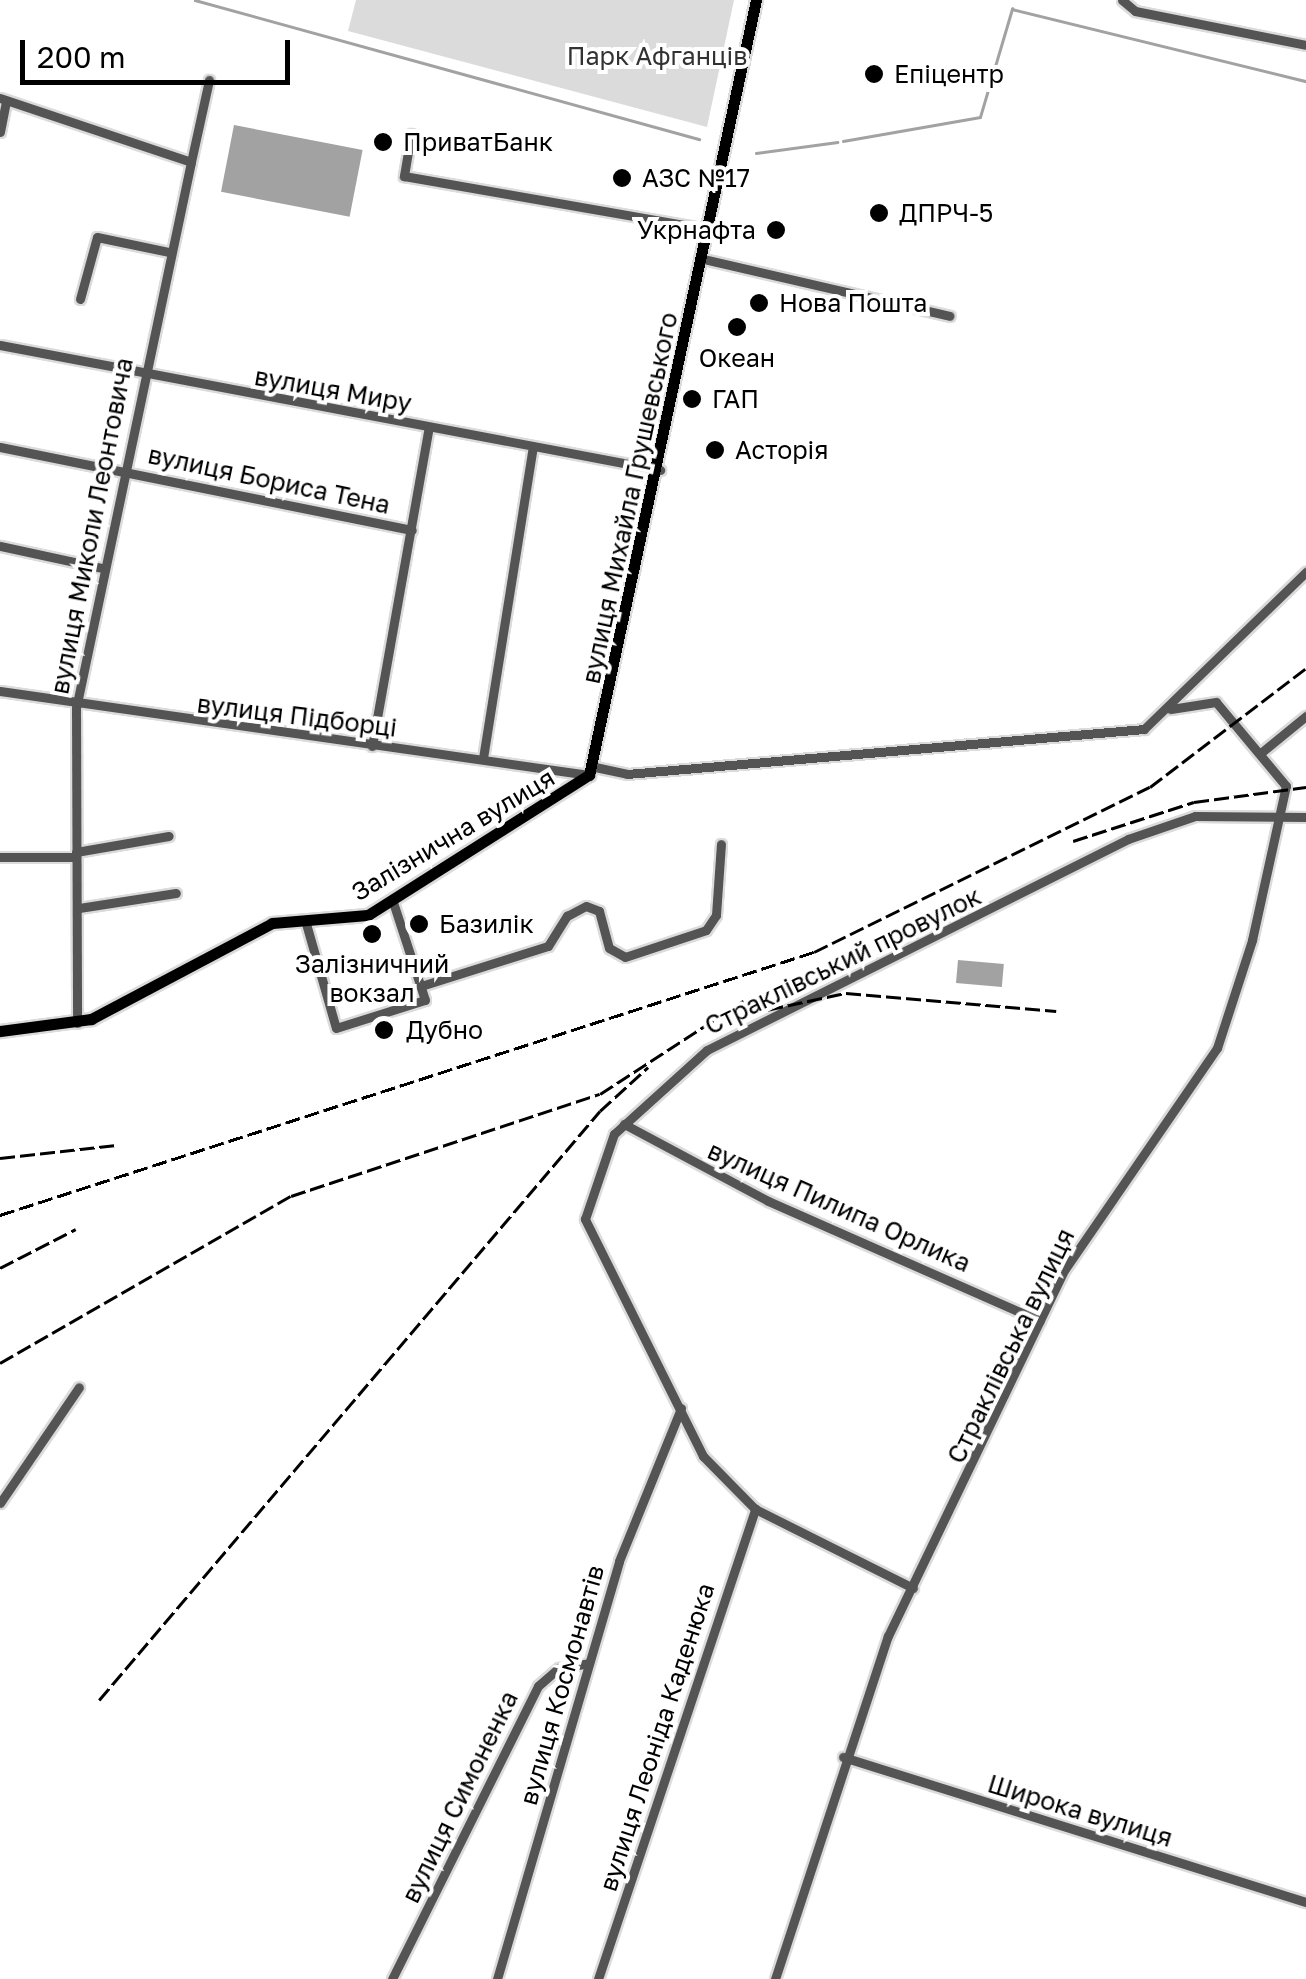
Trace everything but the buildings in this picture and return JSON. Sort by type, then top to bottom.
[{"type":"main road","name":"вулиця Михайла Грушевського","points":[[592,771],[660,470],[756,0]]},
{"type":"main road","name":"Залізнична вулиця","points":[[0,1031],[76,1023],[251,932],[306,920],[354,920],[394,902],[592,771]]},
{"type":"street","points":[[1122,0],[1135,11],[1306,45]]},
{"type":"street","name":"вулиця Миколи Леонтовича","points":[[76,1023],[76,708],[142,375],[210,80]]},
{"type":"street","points":[[0,132],[3,100],[191,162]]},
{"type":"street","points":[[411,134],[404,176],[709,228]]},
{"type":"street","points":[[80,298],[97,237],[170,252]]},
{"type":"street","points":[[703,259],[950,316]]},
{"type":"street","name":"вулиця Миру","points":[[0,345],[142,375],[660,470]]},
{"type":"street","points":[[372,746],[429,428]]},
{"type":"street","points":[[482,758],[533,446]]},
{"type":"street","name":"вулиця Бориса Тена","points":[[0,447],[412,530]]},
{"type":"street","points":[[0,546],[102,568]]},
{"type":"street","points":[[592,771],[638,773],[1120,732],[1171,709],[1191,674],[1306,572]]},
{"type":"street","name":"вулиця Підборці","points":[[0,691],[76,708],[592,771]]},
{"type":"street","name":"Страклівська вулиця","points":[[775,1979],[842,1757],[913,1588],[1040,1320],[1106,1200],[1217,1048],[1286,816],[1283,779],[1213,701],[1171,709]]},
{"type":"street","points":[[1262,752],[1306,716]]},
{"type":"street","name":"Страклівський провулок","points":[[913,1588],[755,1509],[703,1456],[586,1218],[624,1124],[706,1050],[1128,839],[1195,816],[1306,817]]},
{"type":"street","points":[[0,857],[76,854],[169,836]]},
{"type":"street","points":[[421,986],[548,946],[567,916],[586,906],[599,911],[609,948],[625,956],[706,930],[716,916],[721,844]]},
{"type":"street","points":[[78,908],[176,893]]},
{"type":"street","points":[[306,920],[336,1028],[425,1000],[394,902]]},
{"type":"street","name":"вулиця Пилипа Орлика","points":[[624,1124],[768,1201],[1040,1320]]},
{"type":"street","points":[[0,1503],[80,1387]]},
{"type":"street","name":"вулиця Космонавтів","points":[[497,1979],[640,1498],[681,1408]]},
{"type":"street","name":"вулиця Леоніда Каденюка","points":[[598,1979],[755,1509]]},
{"type":"street","name":"вулиця Симоненка","points":[[392,1979],[538,1686],[559,1668],[590,1663]]},
{"type":"street","name":"Широка вулиця","points":[[842,1757],[1306,1902]]},
{"type":"green space","name":"Парк Афганців","points":[[356,0],[734,0],[707,127],[348,31]]},
{"type":"shaded area","points":[[234,125],[363,150],[350,217],[221,192]]},
{"type":"shaded area","points":[[958,960],[1004,964],[1002,987],[956,983]]},
{"type":"waterway","points":[[195,0],[699,139]]},
{"type":"waterway","points":[[843,141],[980,117],[1012,9],[1306,81]]},
{"type":"waterway","points":[[756,153],[837,142]]},
{"type":"railway","points":[[0,1215],[814,952],[1150,787],[1306,668]]},
{"type":"railway","points":[[1073,841],[1194,802],[1306,787]]},
{"type":"railway","points":[[729,1018],[846,993],[1056,1011]]},
{"type":"railway","points":[[0,1363],[291,1196],[600,1094],[743,1001]]},
{"type":"railway","points":[[99,1700],[600,1111],[648,1067]]},
{"type":"railway","points":[[0,1158],[116,1145]]},
{"type":"railway","points":[[0,1268],[76,1229]]},
{"type":"place","name":"Епіцентр","points":[[874,74]]},
{"type":"place","name":"ПриватБанк","points":[[383,142]]},
{"type":"place","name":"АЗС №17","points":[[622,178]]},
{"type":"place","name":"ДПРЧ-5","points":[[879,213]]},
{"type":"place","name":"Укрнафта","points":[[776,230]]},
{"type":"place","name":"Нова Пошта","points":[[759,303]]},
{"type":"place","name":"Океан","points":[[737,327]]},
{"type":"place","name":"ГАП","points":[[692,399]]},
{"type":"place","name":"Асторія","points":[[715,450]]},
{"type":"place","name":"Базилік","points":[[419,924]]},
{"type":"place","name":"Залізничний вокзал","points":[[372,934]]},
{"type":"place","name":"Дубно","points":[[384,1030]]}]
